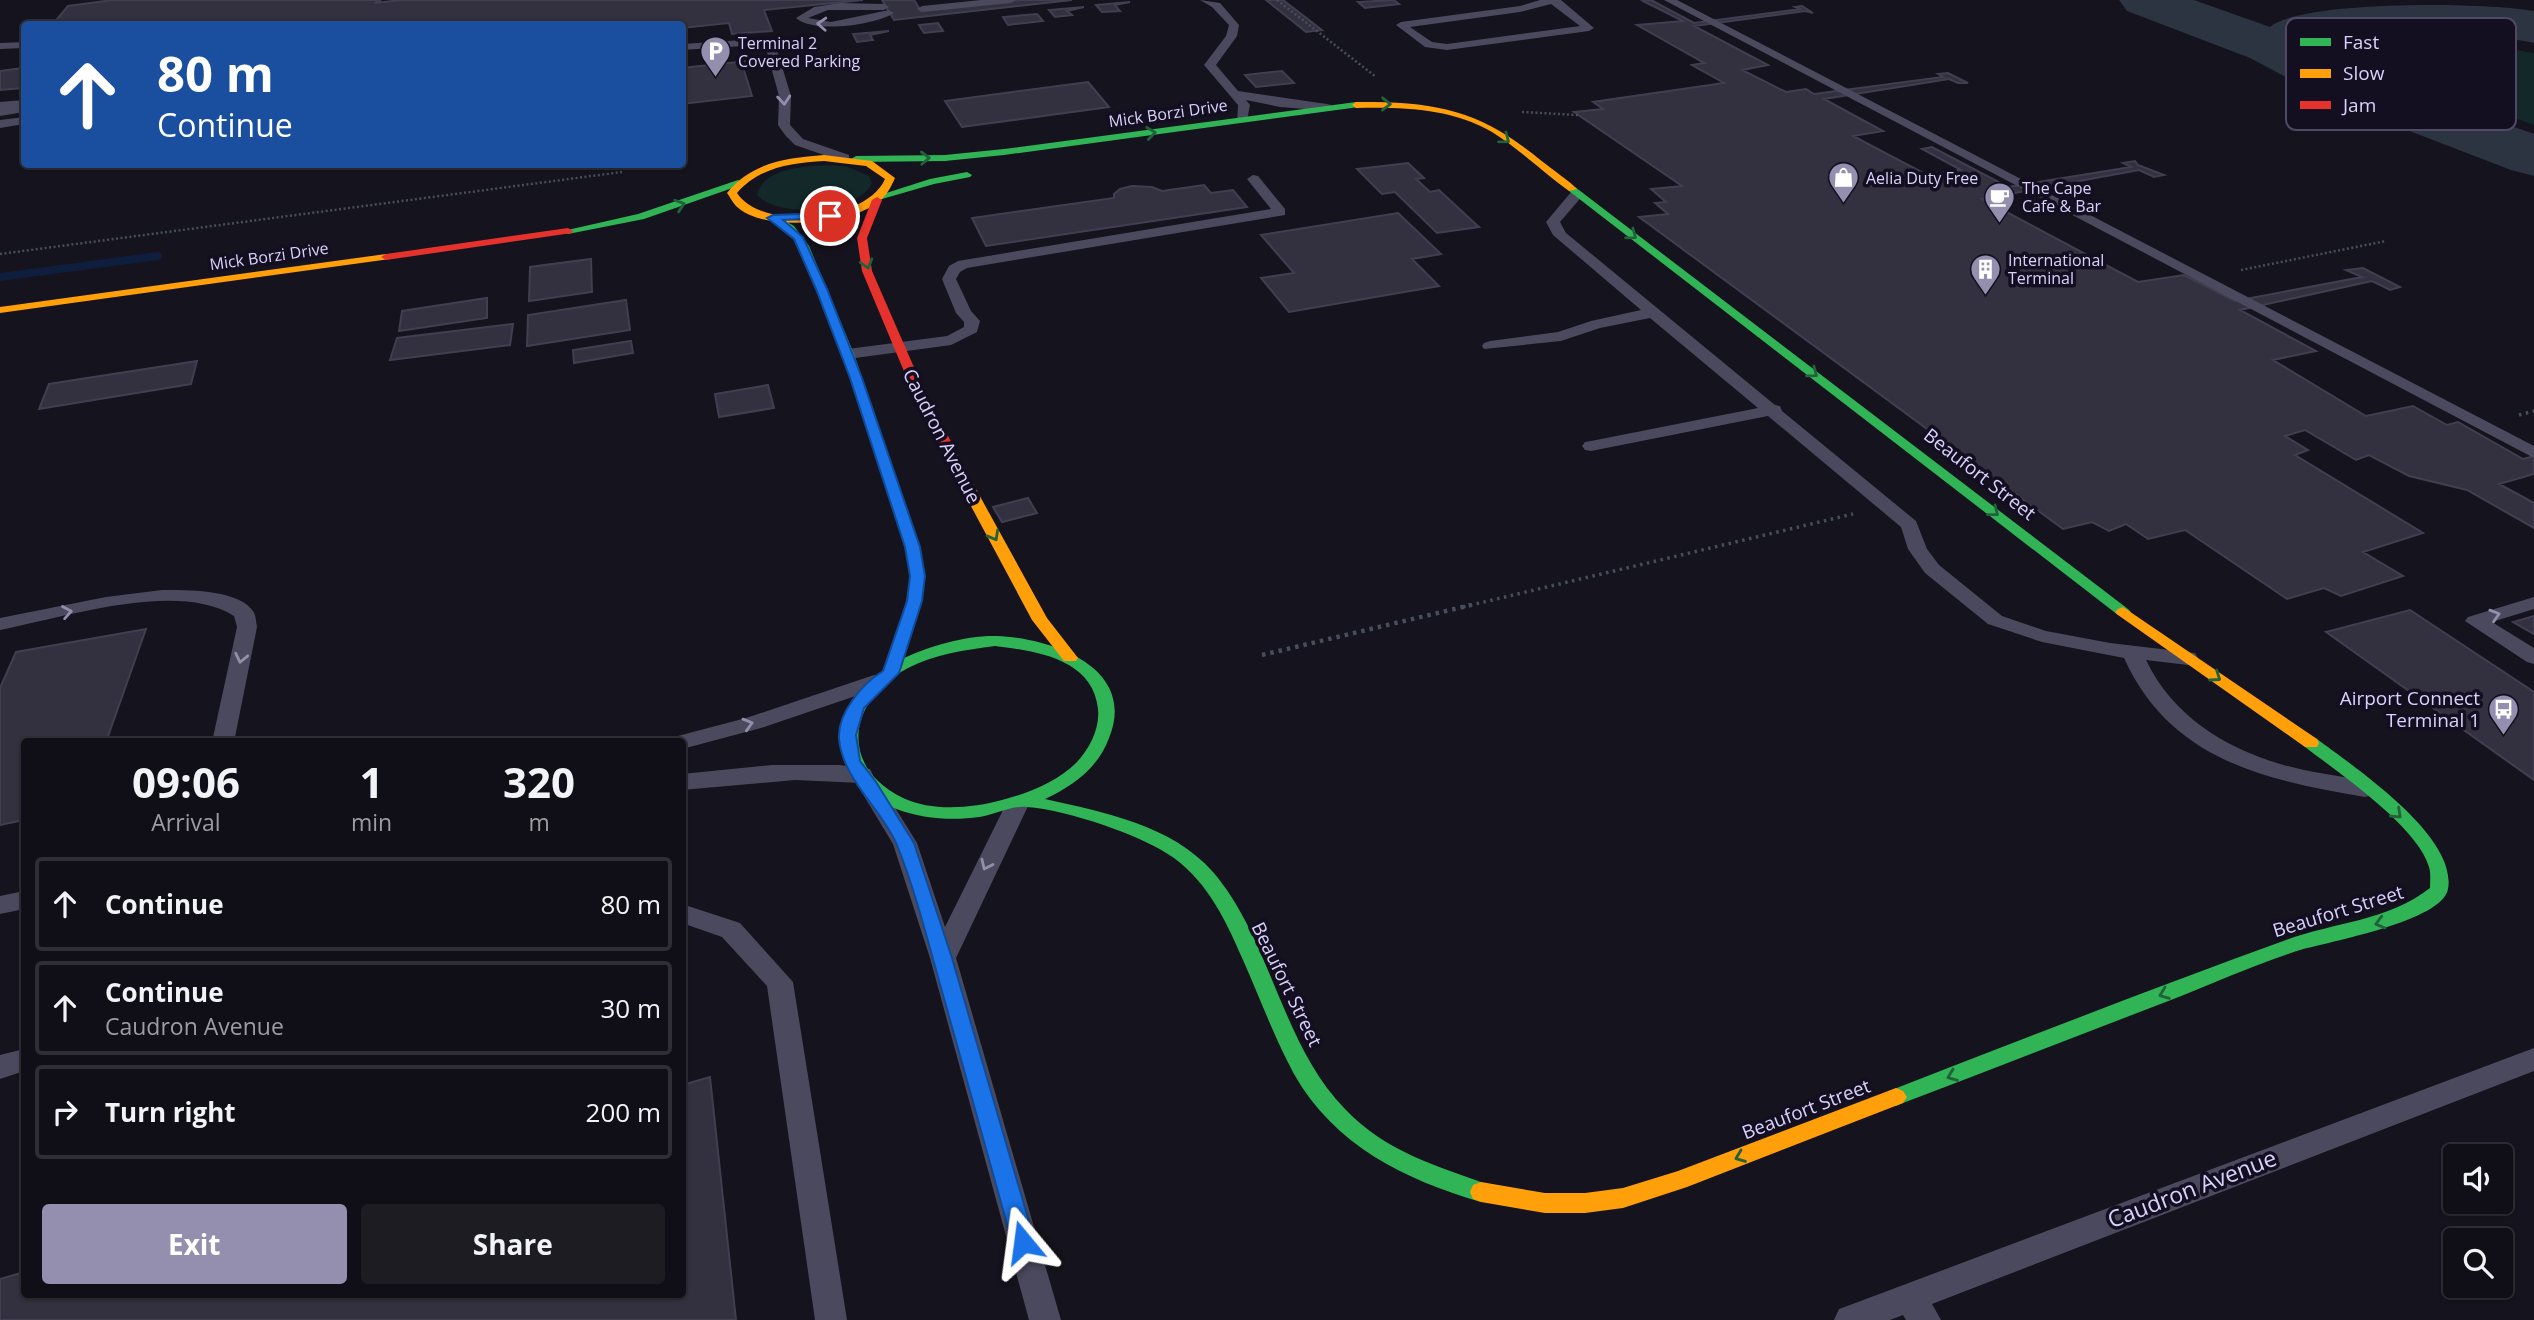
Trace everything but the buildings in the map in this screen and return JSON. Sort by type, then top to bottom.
[{"type":"street","points":[[0,100],[21,98]]},
{"type":"street","name":"Beaufort Street","points":[[1023,803],[1107,821],[1152,838],[1195,865],[1221,896],[1290,1043],[1324,1100],[1353,1129],[1401,1164],[1451,1184],[1516,1198],[1564,1204],[1623,1198],[1679,1181],[2295,944],[2388,922],[2421,907],[2439,891],[2438,865],[2415,831],[2370,789],[2310,742],[2135,621],[1493,129],[1463,115],[1419,105],[1328,108],[1241,120]]},
{"type":"street","points":[[0,108],[21,106]]},
{"type":"street","name":"Mick Borzi Drive","points":[[542,236],[639,217],[738,183],[764,168],[783,163],[814,158],[945,158],[1241,120]]},
{"type":"street","name":"Mick Borzi Drive","points":[[1161,148],[1200,142],[1230,129],[1241,120]]},
{"type":"street","points":[[850,159],[884,170],[890,178],[890,187],[880,198]]},
{"type":"street","points":[[727,220],[830,216],[933,181],[988,172]]},
{"type":"street","points":[[738,183],[732,193],[735,203],[746,211],[768,217],[790,228],[804,246],[848,354],[912,547],[918,576],[914,601],[885,677]]},
{"type":"street","name":"Caudron Avenue","points":[[880,198],[866,222],[861,246],[898,347],[971,495],[1040,620],[1070,658]]},
{"type":"street","name":"Mick Borzi Drive","points":[[0,310],[542,236],[666,225]]},
{"type":"street","points":[[995,641],[1035,645],[1070,658],[1095,677],[1108,703],[1107,730],[1092,758],[1066,783],[1023,803],[985,811],[941,813],[901,804],[866,780],[852,762],[847,735],[856,706],[885,677],[913,659],[953,646],[995,641]]},
{"type":"lane","points":[[947,0],[921,6],[1011,0]]},
{"type":"lane","points":[[1554,0],[1589,28],[1447,47],[1432,46],[1401,25],[1520,9],[1554,0]]},
{"type":"lane","points":[[1669,0],[2534,453]]},
{"type":"lane","points":[[1213,2],[1231,19],[1235,31],[1215,54],[1210,65],[1244,105],[1241,120]]},
{"type":"lane","points":[[823,8],[886,10],[835,24],[808,23],[801,18],[807,12],[823,8]]},
{"type":"lane","points":[[686,47],[743,43],[772,50],[785,96],[784,125],[789,132],[799,142],[850,159]]},
{"type":"lane","points":[[0,46],[21,45]]},
{"type":"lane","points":[[1236,94],[1280,103],[1328,108]]},
{"type":"lane","points":[[0,124],[21,121]]},
{"type":"lane","points":[[848,354],[951,340],[972,328],[972,321],[964,313],[949,278],[954,269],[962,264],[1280,212],[1253,178]]},
{"type":"lane","points":[[1577,194],[1553,222],[1560,235],[1651,313],[1774,410],[1909,525],[1918,549],[1932,569],[1994,620],[2042,636],[2132,652],[2189,658]]},
{"type":"lane","points":[[1490,346],[1560,335],[1596,324],[1651,313]]},
{"type":"lane","points":[[1591,446],[1774,410]]},
{"type":"lane","points":[[0,624],[159,597],[208,598],[244,612],[247,627],[224,738]]},
{"type":"lane","points":[[2534,603],[2475,621],[2534,657]]},
{"type":"lane","points":[[2132,652],[2152,690],[2185,724],[2227,754],[2283,775],[2370,789]]},
{"type":"lane","points":[[686,741],[753,723],[885,677]]},
{"type":"lane","points":[[686,782],[835,771],[866,780],[905,843],[943,958],[1045,1320]]},
{"type":"lane","points":[[943,958],[1023,803]]},
{"type":"lane","points":[[0,905],[21,901]]},
{"type":"lane","points":[[686,914],[732,930],[780,982],[831,1320]]},
{"type":"lane","name":"Caudron Avenue","points":[[1850,1320],[1917,1309],[2534,1059]]},
{"type":"lane","points":[[0,1067],[21,1061]]},
{"type":"path","points":[[0,254],[622,172]]},
{"type":"path","points":[[2200,278],[2386,242]]},
{"type":"path","points":[[1262,655],[1886,506]]},
{"type":"green space","points":[[2516,50],[2534,53],[2534,125],[2516,118]]},
{"type":"green space","points":[[831,165],[848,167],[869,176],[872,183],[864,193],[851,201],[817,209],[782,207],[767,203],[757,195],[761,186],[777,173]]},
{"type":"waterway","points":[[0,277],[158,256]]},
{"type":"taxiway","points":[[2145,0],[2286,54]]},
{"type":"taxiway","points":[[2334,18],[2371,14],[2471,18]]},
{"type":"taxiway","points":[[2516,24],[2534,27]]},
{"type":"taxiway","points":[[2465,130],[2534,156]]},
{"type":"traffic: fast","points":[[856,159],[945,158],[1004,152],[1356,105]]},
{"type":"traffic: fast","points":[[882,196],[933,181],[967,175]]},
{"type":"traffic: fast","points":[[568,231],[640,217],[738,183]]},
{"type":"traffic: fast","points":[[1572,189],[2123,612]]},
{"type":"traffic: fast","points":[[773,218],[790,228],[804,246],[848,354],[912,547],[918,576],[914,601],[891,673]]},
{"type":"traffic: fast","points":[[995,641],[1050,651],[1084,667],[1097,680],[1105,695],[1107,715],[1102,736],[1087,761],[1074,774],[1047,791],[981,811],[952,813],[923,810],[897,802],[876,790],[862,775],[853,759],[849,741],[851,723],[871,689],[889,673],[913,660],[954,648],[995,641]]},
{"type":"traffic: fast","points":[[1896,1097],[2295,944],[2389,920],[2424,903],[2439,891],[2437,864],[2415,831],[2381,798],[2311,743]]},
{"type":"traffic: fast","points":[[1028,801],[1094,816],[1138,831],[1159,840],[1196,866],[1215,888],[1230,913],[1293,1052],[1323,1099],[1355,1132],[1394,1158],[1437,1178],[1481,1192]]},
{"type":"traffic: slow","points":[[1356,105],[1426,108],[1461,115],[1494,130],[1514,143],[1572,189]]},
{"type":"traffic: slow","points":[[824,158],[869,163],[890,178],[883,193],[871,203],[855,210],[814,219],[772,218],[755,213],[741,205],[732,193],[741,183],[762,169],[785,162],[824,158]]},
{"type":"traffic: slow","points":[[0,310],[386,257]]},
{"type":"traffic: slow","points":[[964,480],[1040,620],[1070,658]]},
{"type":"traffic: slow","points":[[2123,612],[2311,743]]},
{"type":"traffic: slow","points":[[1481,1192],[1545,1203],[1585,1203],[1623,1198],[1679,1180],[1896,1097]]},
{"type":"traffic: jam","points":[[877,200],[862,238],[867,271],[917,388],[964,480]]},
{"type":"traffic: jam","points":[[386,257],[568,231]]},
{"type":"place","name":"Terminal 2 Covered Parking","points":[[715,79]]},
{"type":"place","name":"Aelia Duty Free","points":[[1843,205]]},
{"type":"place","name":"The Cape Cafe & Bar","points":[[1999,224]]},
{"type":"place","name":"International Terminal","points":[[1985,296]]},
{"type":"place","name":"Airport Connect Terminal 1","points":[[2503,736]]},
{"type":"route","points":[[830,216],[773,218],[790,228],[804,246],[848,354],[912,547],[918,576],[914,601],[891,673],[880,680],[856,706],[847,735],[852,762],[905,843],[943,958],[1023,1242]]}]
